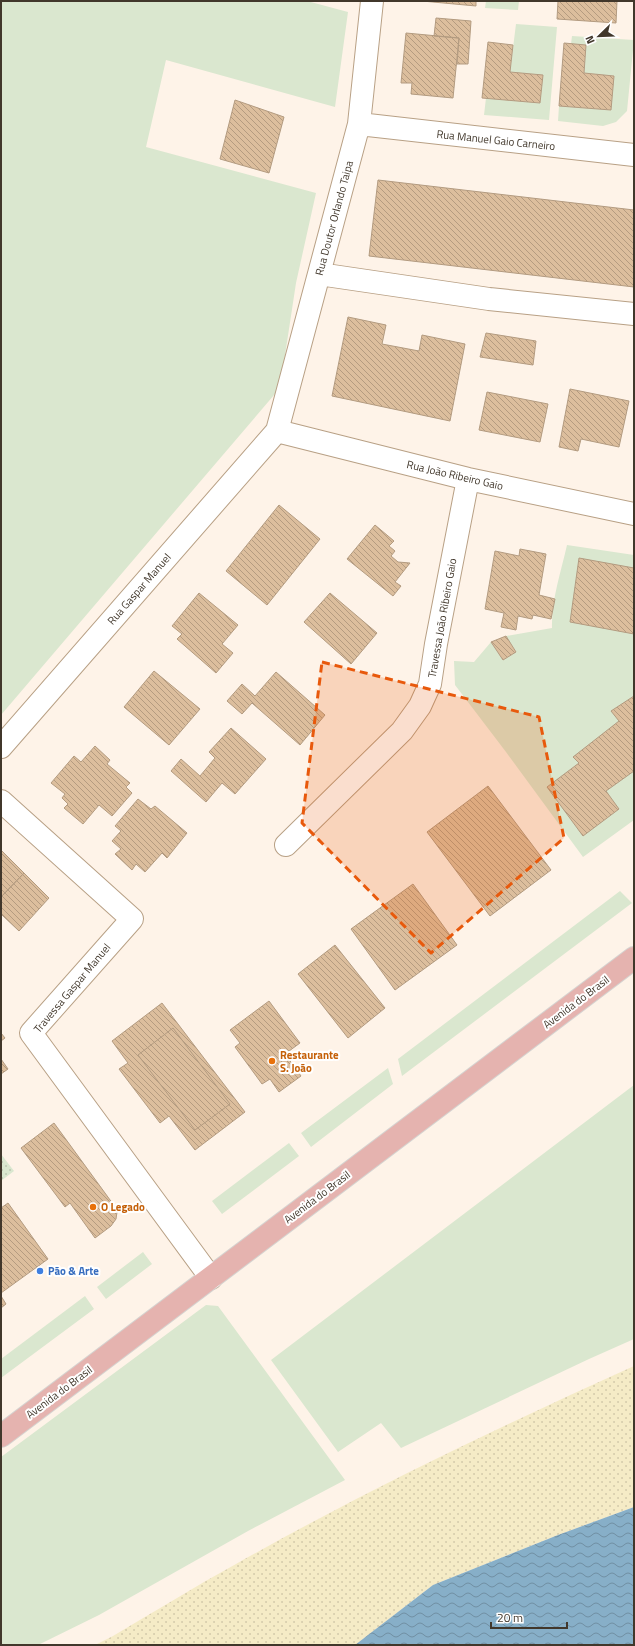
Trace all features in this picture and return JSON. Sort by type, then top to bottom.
[{"type":"main road","name":"Avenida do Brasil","points":[[1,1436],[634,958]]},
{"type":"street","name":"Rua Doutor Orlando Taipa","points":[[277,431],[359,124],[372,1]]},
{"type":"street","name":"Rua Manuel Gaio Carneiro","points":[[359,124],[634,155]]},
{"type":"street","points":[[319,274],[489,299],[634,314]]},
{"type":"street","name":"Rua João Ribeiro Gaio","points":[[277,431],[468,479],[634,514]]},
{"type":"street","name":"Rua Gaspar Manuel","points":[[1,747],[277,431]]},
{"type":"street","name":"Travessa João Ribeiro Gaio","points":[[286,846],[402,731],[420,706],[430,684],[436,644],[468,479]]},
{"type":"street","name":"Travessa Gaspar Manuel","points":[[1,801],[132,918],[31,1033],[211,1278]]},
{"type":"highlighted area","points":[[322,662],[539,717],[564,838],[431,953],[302,823]]},
{"type":"green space","points":[[1,1],[307,1],[348,12],[335,107],[166,60],[146,147],[316,193],[296,283],[280,388],[1,715]]},
{"type":"green space","points":[[486,1],[519,1],[518,10],[485,8]]},
{"type":"green space","points":[[516,24],[557,27],[549,120],[484,115],[486,98],[540,103],[543,75],[510,72]]},
{"type":"green space","points":[[572,36],[634,40],[627,111],[616,122],[603,126],[558,121],[559,106],[611,110],[614,76],[584,73],[586,45],[571,44]]},
{"type":"green space","points":[[567,545],[634,555],[634,820],[583,857],[455,685],[454,661],[474,662],[491,642],[503,660],[516,652],[506,636],[552,628],[553,607]]},
{"type":"green space","points":[[620,891],[632,903],[402,1076],[398,1059]]},
{"type":"green space","points":[[388,1068],[393,1084],[311,1147],[301,1133]]},
{"type":"green space","points":[[634,1085],[634,1339],[401,1448],[381,1423],[338,1452],[271,1360]]},
{"type":"green space","points":[[289,1143],[299,1156],[222,1214],[212,1201]]},
{"type":"green space","points":[[1,1154],[14,1171],[1,1181]]},
{"type":"green space","points":[[143,1252],[152,1264],[106,1299],[97,1287]]},
{"type":"green space","points":[[85,1296],[94,1309],[1,1378],[1,1359]]},
{"type":"green space","points":[[206,1305],[218,1306],[345,1480],[248,1531],[99,1615],[38,1645],[1,1645],[1,1457]]},
{"type":"sand","points":[[634,1366],[634,1507],[558,1535],[433,1585],[355,1645],[95,1645],[220,1573],[383,1485],[533,1412]]},
{"type":"water","points":[[634,1507],[634,1645],[355,1645],[433,1585],[558,1535]]},
{"type":"building","points":[[422,1],[476,1],[476,6]]},
{"type":"building","points":[[558,1],[617,1],[616,23],[557,19]]},
{"type":"building","points":[[436,18],[471,21],[468,64],[457,64],[459,38],[434,36]]},
{"type":"building","points":[[406,33],[459,38],[453,98],[411,94],[412,83],[401,83]]},
{"type":"building","points":[[488,42],[513,45],[510,72],[543,75],[540,103],[482,98]]},
{"type":"building","points":[[564,43],[586,45],[584,73],[614,76],[611,110],[559,106]]},
{"type":"building","points":[[235,100],[284,117],[269,173],[220,159]]},
{"type":"building","points":[[378,180],[634,210],[634,287],[369,256]]},
{"type":"building","points":[[348,317],[386,325],[382,344],[419,351],[422,335],[465,344],[450,421],[332,396]]},
{"type":"building","points":[[486,333],[536,341],[533,365],[480,357]]},
{"type":"building","points":[[570,389],[629,401],[619,447],[581,439],[578,451],[559,447]]},
{"type":"building","points":[[487,392],[548,404],[540,442],[479,430]]},
{"type":"building","points":[[279,505],[320,539],[267,605],[226,571]]},
{"type":"building","points":[[375,525],[394,541],[389,546],[395,551],[391,556],[398,562],[410,563],[395,582],[401,586],[393,596],[347,559]]},
{"type":"building","points":[[520,549],[546,554],[539,595],[555,599],[551,619],[533,615],[532,619],[518,616],[516,630],[501,627],[504,613],[485,609],[495,551],[519,556]]},
{"type":"building","points":[[579,558],[634,568],[634,634],[570,622]]},
{"type":"building","points":[[199,593],[238,625],[222,644],[233,653],[216,673],[177,639],[182,634],[172,626]]},
{"type":"building","points":[[330,593],[377,633],[351,664],[304,622]]},
{"type":"building","points":[[506,636],[516,652],[503,660],[491,642]]},
{"type":"building","points":[[154,671],[200,709],[169,745],[124,707]]},
{"type":"building","points":[[276,672],[325,715],[300,745],[252,703],[242,714],[227,701],[242,684],[255,696]]},
{"type":"building","points":[[634,696],[634,771],[606,791],[619,809],[583,836],[547,787],[579,763],[573,757],[619,721],[611,711]]},
{"type":"building","points":[[231,728],[266,759],[235,794],[222,783],[206,802],[171,771],[181,759],[200,776],[215,758],[209,752]]},
{"type":"building","points":[[95,746],[110,760],[107,764],[130,783],[126,787],[132,793],[112,816],[99,805],[83,824],[64,808],[68,804],[62,798],[65,794],[51,783],[74,756],[81,762]]},
{"type":"building","points":[[488,786],[551,870],[490,916],[427,832]]},
{"type":"building","points":[[138,799],[151,809],[155,806],[187,833],[167,858],[162,853],[145,872],[136,864],[132,870],[115,854],[121,849],[112,841],[121,831],[115,826]]},
{"type":"building","points":[[1,850],[24,873],[1,897]]},
{"type":"building","points":[[24,873],[49,898],[19,931],[1,914],[1,897]]},
{"type":"building","points":[[413,884],[457,945],[395,990],[351,929]]},
{"type":"building","points":[[335,945],[385,1008],[348,1038],[298,974]]},
{"type":"building","points":[[269,1001],[300,1043],[285,1054],[301,1076],[279,1092],[270,1079],[262,1084],[235,1047],[240,1043],[230,1030]]},
{"type":"building","points":[[162,1003],[245,1112],[195,1150],[169,1116],[160,1123],[119,1069],[128,1063],[112,1041]]},
{"type":"building","points":[[173,1028],[230,1104],[195,1130],[138,1055]]},
{"type":"building","points":[[1,1033],[5,1038],[1,1041]]},
{"type":"building","points":[[1,1059],[8,1069],[1,1074]]},
{"type":"building","points":[[54,1123],[113,1204],[117,1212],[116,1219],[111,1226],[95,1238],[70,1203],[65,1207],[21,1148]]},
{"type":"building","points":[[8,1203],[48,1259],[1,1293],[1,1208]]},
{"type":"building","points":[[1,1296],[6,1304],[1,1308]]},
{"type":"place","name":"Restaurante S. João","points":[[272,1061]]},
{"type":"place","name":"O Legado","points":[[93,1207]]},
{"type":"place","name":"Pão & Arte","points":[[40,1271]]}]
